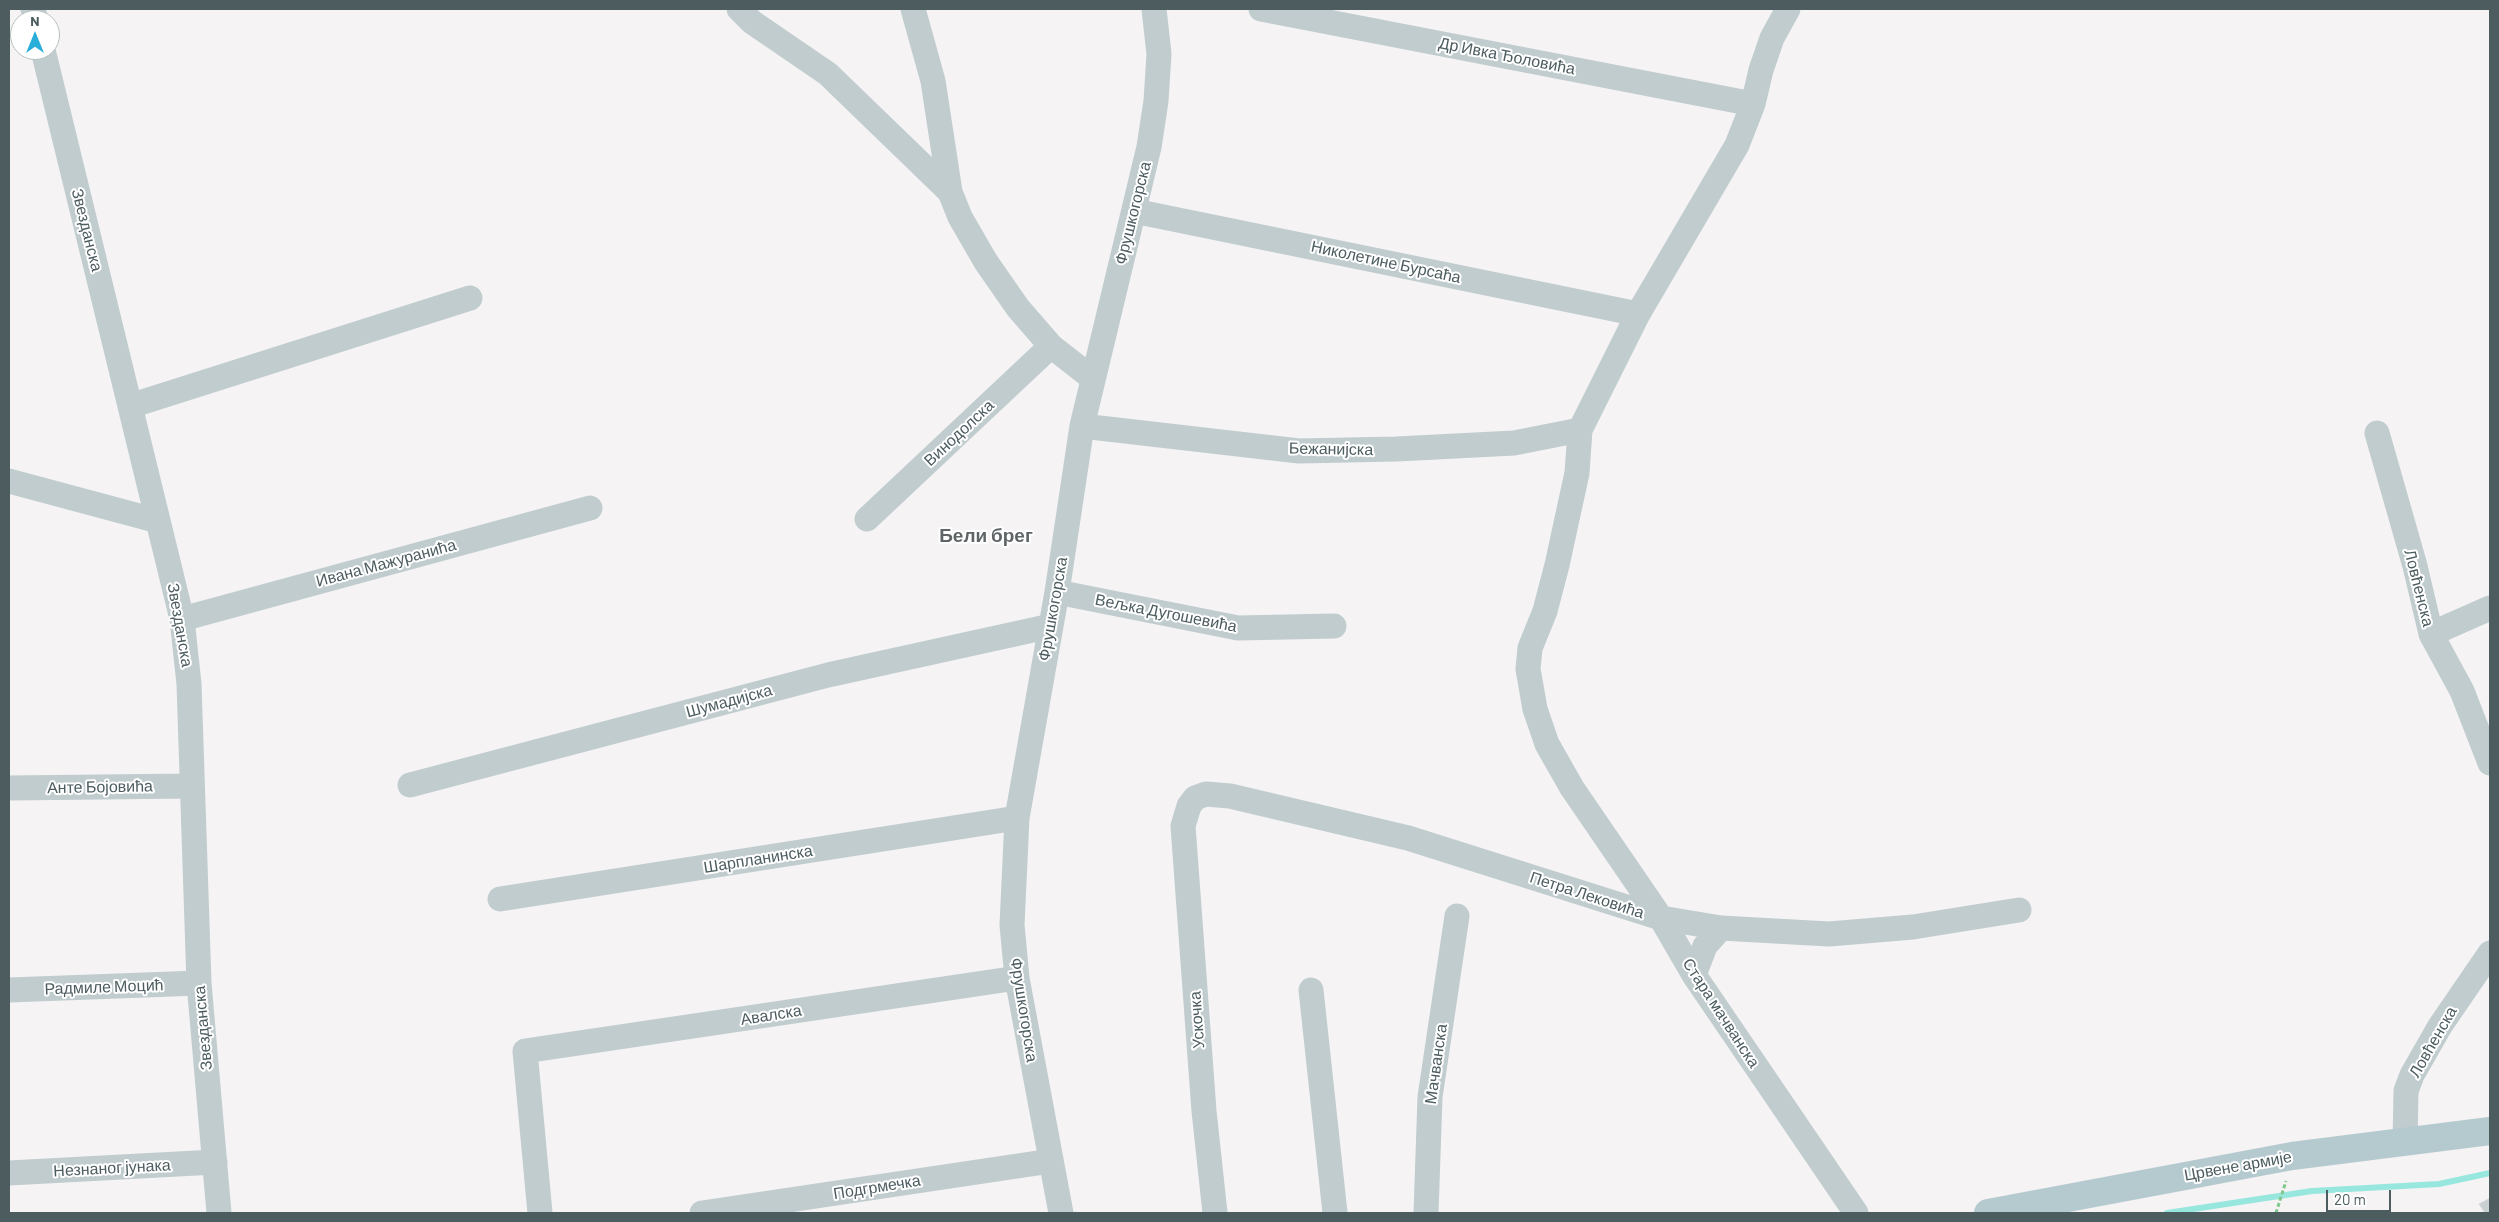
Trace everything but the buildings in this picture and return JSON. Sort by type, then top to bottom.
[{"type":"main road","name":"Црвене армије","points":[[1988,1213],[2292,1156],[2490,1131]]},
{"type":"street","points":[[739,9],[752,22],[828,74],[950,192]]},
{"type":"street","points":[[913,9],[933,81],[950,192],[960,217],[986,262],[1018,308],[1051,346],[1092,378]]},
{"type":"street","name":"Фрушкогорска","points":[[1061,1213],[1017,978],[1012,925],[1012,883],[1017,818],[1057,592],[1082,426],[1149,147],[1156,101],[1159,54],[1154,9]]},
{"type":"street","name":"Др Ивка Ђоловића","points":[[1261,9],[1752,104]]},
{"type":"street","points":[[1580,430],[1638,314],[1737,145],[1752,104],[1772,38],[1788,9]]},
{"type":"street","name":"Звезданска","points":[[45,60],[182,619],[190,684],[199,983],[219,1213]]},
{"type":"street","name":"Николетине Бурсаћа","points":[[1134,211],[1638,314]]},
{"type":"street","points":[[130,406],[470,298]]},
{"type":"street","name":"Винодолска","points":[[867,519],[1051,346]]},
{"type":"street","name":"Бежанијска","points":[[1082,426],[1298,450],[1397,449],[1514,443],[1580,430]]},
{"type":"street","name":"Стара мачванска","points":[[1580,430],[1577,473],[1559,556],[1545,611],[1530,648],[1528,669],[1535,709],[1547,744],[1587,812],[1661,918],[1694,975],[1856,1213]]},
{"type":"street","name":"Ловћенска","points":[[2377,434],[2415,566],[2431,634],[2462,691],[2490,763]]},
{"type":"street","points":[[9,481],[158,521]]},
{"type":"street","name":"Ивана Мажуранића","points":[[182,619],[590,508]]},
{"type":"street","name":"Вељка Дугошевића","points":[[1057,592],[1238,628],[1334,626]]},
{"type":"street","points":[[2431,634],[2490,608]]},
{"type":"street","name":"Шумадијска","points":[[410,785],[828,675],[1051,626]]},
{"type":"street","name":"Анте Бојовића","points":[[9,788],[192,786]]},
{"type":"street","name":"Петра Лековића","points":[[1183,826],[1189,806],[1195,798],[1206,794],[1230,796],[1408,838],[1661,918],[1721,928],[1847,932],[1913,927],[2019,910]]},
{"type":"street","name":"Шарпланинска","points":[[500,899],[1017,818]]},
{"type":"street","name":"Ускочка","points":[[1183,826],[1204,1111],[1215,1213]]},
{"type":"street","name":"Мачванска","points":[[1426,1213],[1430,1097],[1457,916]]},
{"type":"street","points":[[1694,975],[1705,946],[1721,928]]},
{"type":"street","name":"Ловћенска","points":[[2405,1142],[2406,1091],[2412,1075],[2440,1026],[2490,953]]},
{"type":"street","name":"Авалска","points":[[540,1213],[525,1051],[1017,978]]},
{"type":"street","name":"Радмиле Моцић","points":[[9,990],[199,983]]},
{"type":"street","points":[[1311,990],[1335,1213]]},
{"type":"street","name":"Подгрмечка","points":[[702,1213],[1051,1161]]},
{"type":"street","name":"Незнаног јунака","points":[[9,1174],[215,1162]]},
{"type":"path","points":[[2276,1213],[2280,1206],[2286,1180]]},
{"type":"waterway","points":[[2167,1213],[2312,1191],[2439,1184],[2490,1173]]},
{"type":"district","name":"Бели брег","points":[[986,536]]}]
